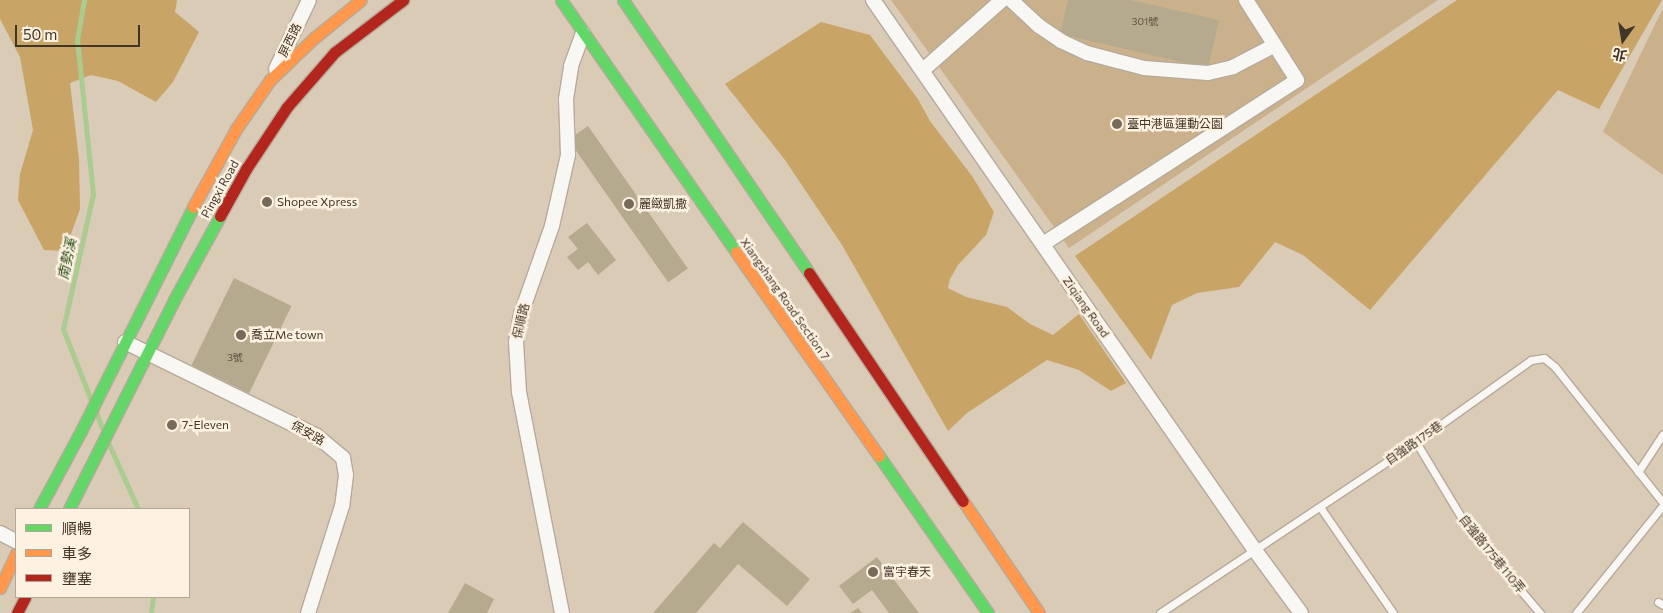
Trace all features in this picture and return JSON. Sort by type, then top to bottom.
[{"type":"main road","name":"Pingxi Road","points":[[40,508],[81,431],[184,223],[236,129],[270,80],[314,38],[361,0]]},
{"type":"main road","name":"Pingxi Road","points":[[71,508],[148,351],[246,169],[287,106],[335,52],[403,0]]},
{"type":"main road","name":"Xiangshang Road Section 7","points":[[561,0],[988,613]]},
{"type":"main road","points":[[623,0],[1039,613]]},
{"type":"main road","points":[[0,588],[15,556]]},
{"type":"main road","points":[[17,613],[24,598]]},
{"type":"street","name":"屏西路","points":[[270,80],[310,0]]},
{"type":"street","name":"Ziqiang Road","points":[[873,0],[1254,549],[1301,613]]},
{"type":"street","points":[[923,70],[1002,0]]},
{"type":"street","points":[[1011,0],[1039,26],[1061,41],[1088,53],[1144,68],[1208,72],[1233,67],[1275,45]]},
{"type":"street","points":[[1043,244],[1297,80],[1249,1]]},
{"type":"street","name":"保順路","points":[[562,613],[519,392],[516,342],[521,314],[552,226],[568,155],[566,99],[571,66],[583,33]]},
{"type":"street","name":"保安路","points":[[125,342],[148,351],[317,436],[343,458],[346,475],[342,506],[308,613]]},
{"type":"street","points":[[0,533],[15,540]]},
{"type":"lane","name":"自強路175巷","points":[[1160,613],[1416,442],[1531,360],[1544,358],[1555,367],[1663,504]]},
{"type":"lane","points":[[1638,472],[1663,434]]},
{"type":"lane","name":"自強路175巷110弄","points":[[1416,442],[1468,527],[1540,613]]},
{"type":"lane","points":[[1576,613],[1663,504]]},
{"type":"lane","points":[[1320,507],[1394,613]]},
{"type":"shaded area","points":[[0,0],[177,0],[175,12],[199,32],[173,82],[156,102],[118,81],[91,75],[70,83],[79,159],[80,209],[65,251],[44,250],[18,200],[20,174],[33,130],[20,57],[0,19]]},
{"type":"shaded area","name":"臺中港區運動公園","points":[[891,0],[1438,0],[1069,248]]},
{"type":"shaded area","points":[[1457,0],[1662,0],[1599,109],[1558,90],[1370,310],[1303,255],[1275,242],[1239,287],[1197,293],[1172,305],[1151,360],[1075,256]]},
{"type":"shaded area","points":[[1663,11],[1663,175],[1603,132]]},
{"type":"shaded area","points":[[821,22],[870,35],[918,99],[930,121],[972,176],[994,212],[986,235],[958,265],[950,279],[948,288],[966,297],[1007,307],[1030,324],[1053,335],[1079,314],[1126,383],[1111,391],[1079,370],[1047,360],[967,413],[948,431],[842,245],[785,160],[725,84]]},
{"type":"building","points":[[1068,0],[1131,0],[1219,20],[1208,68],[1060,34]]},
{"type":"building","name":"麗緻凱撒","points":[[588,126],[688,269],[668,282],[568,140]]},
{"type":"building","points":[[587,223],[616,260],[598,275],[588,262],[578,270],[567,257],[578,249],[568,237]]},
{"type":"building","name":"喬立Me town","points":[[234,278],[292,306],[249,393],[191,365]]},
{"type":"building","points":[[743,522],[810,579],[787,606],[738,564],[696,613],[653,613],[714,543],[720,548]]},
{"type":"building","name":"富宇春天","points":[[877,557],[919,613],[889,613],[872,590],[853,604],[839,586]]},
{"type":"building","points":[[465,583],[494,599],[487,613],[448,613]]},
{"type":"building","points":[[858,608],[862,613],[850,613]]},
{"type":"waterway","name":"南勢溪","points":[[84,0],[77,39],[93,194],[63,329],[91,400]]},
{"type":"waterway","name":"南勢溪","points":[[96,412],[103,430]]},
{"type":"waterway","name":"南勢溪","points":[[108,442],[138,508]]},
{"type":"waterway","name":"南勢溪","points":[[151,613],[153,598]]},
{"type":"traffic: fast","points":[[561,0],[736,252]]},
{"type":"traffic: fast","points":[[623,0],[809,273]]},
{"type":"traffic: fast","points":[[40,508],[81,431],[193,207]]},
{"type":"traffic: fast","points":[[70,508],[174,300],[220,216]]},
{"type":"traffic: fast","points":[[879,456],[988,613]]},
{"type":"traffic: slow","points":[[193,207],[236,129],[270,80],[314,38],[361,0]]},
{"type":"traffic: slow","points":[[736,252],[879,456]]},
{"type":"traffic: slow","points":[[963,501],[1039,613]]},
{"type":"traffic: slow","points":[[0,588],[15,556]]},
{"type":"traffic: jam","points":[[220,216],[246,169],[287,107],[335,52],[403,0]]},
{"type":"traffic: jam","points":[[809,273],[963,501]]},
{"type":"traffic: jam","points":[[17,613],[24,598]]},
{"type":"place","name":"臺中港區運動公園","points":[[1117,124]]},
{"type":"place","name":"Shopee Xpress","points":[[267,202]]},
{"type":"place","name":"麗緻凱撒","points":[[629,204]]},
{"type":"place","name":"喬立Me town","points":[[241,335]]},
{"type":"place","name":"7-Eleven","points":[[172,425]]},
{"type":"place","name":"富宇春天","points":[[873,572]]}]
